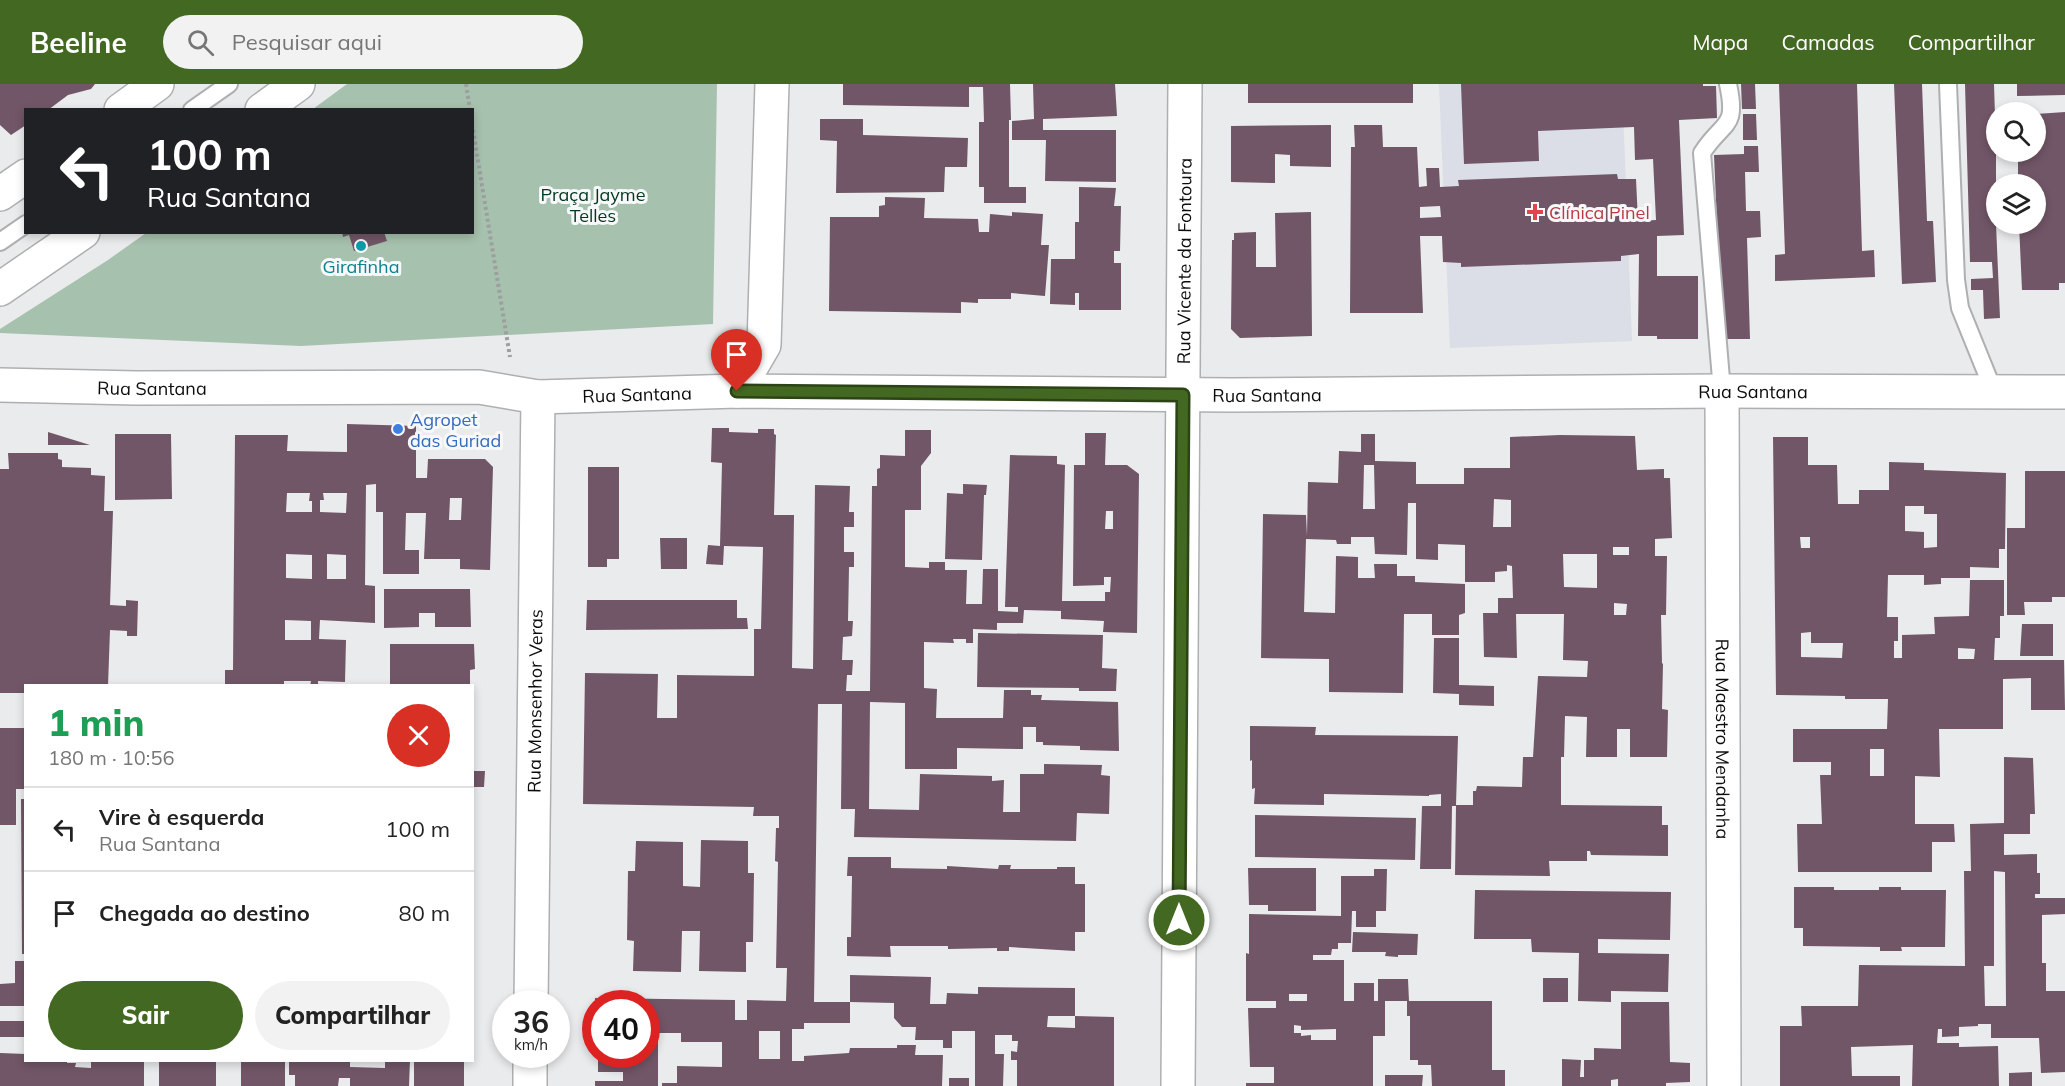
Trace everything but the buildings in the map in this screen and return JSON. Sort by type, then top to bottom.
[{"type":"street","points":[[123,108],[157,84]]},
{"type":"street","points":[[265,108],[298,84]]},
{"type":"street","points":[[737,391],[764,345],[772,84]]},
{"type":"street","name":"Rua Vicente da Fontoura","points":[[1178,1086],[1185,84]]},
{"type":"street","points":[[0,194],[24,177]]},
{"type":"street","points":[[0,290],[80,234]]},
{"type":"street","points":[[764,345],[794,391]]},
{"type":"street","name":"Rua Santana","points":[[0,385],[136,388],[479,387],[527,395],[737,391],[1183,395],[1722,391],[2065,392]]},
{"type":"street","name":"Rua Maestro Mendanha","points":[[1722,391],[1724,1086]]},
{"type":"street","name":"Rua Monsenhor Veras","points":[[527,395],[531,990]]},
{"type":"street","points":[[530,1068],[530,1086]]},
{"type":"lane","points":[[195,108],[229,84]]},
{"type":"lane","points":[[1722,391],[1702,153],[1731,116],[1733,105],[1728,84]]},
{"type":"lane","points":[[1948,84],[1956,280],[1960,308],[1994,392]]},
{"type":"lane","points":[[0,242],[24,225]]},
{"type":"path","points":[[466,84],[470,108]]},
{"type":"path","points":[[474,134],[527,395]]},
{"type":"shaded area","name":"Clínica Pinel","points":[[1439,84],[1622,84],[1632,341],[1450,348]]},
{"type":"green space","name":"Praça Jayme Telles","points":[[347,84],[717,84],[713,324],[301,346],[0,333],[0,329],[145,234],[474,234],[474,108],[314,108]]},
{"type":"place","name":"Clínica Pinel","points":[[1535,212]]},
{"type":"place","name":"Girafinha","points":[[361,246]]},
{"type":"place","name":"Agropet das Guriad","points":[[398,429]]},
{"type":"route","points":[[737,391],[1183,395],[1179,920]]}]
